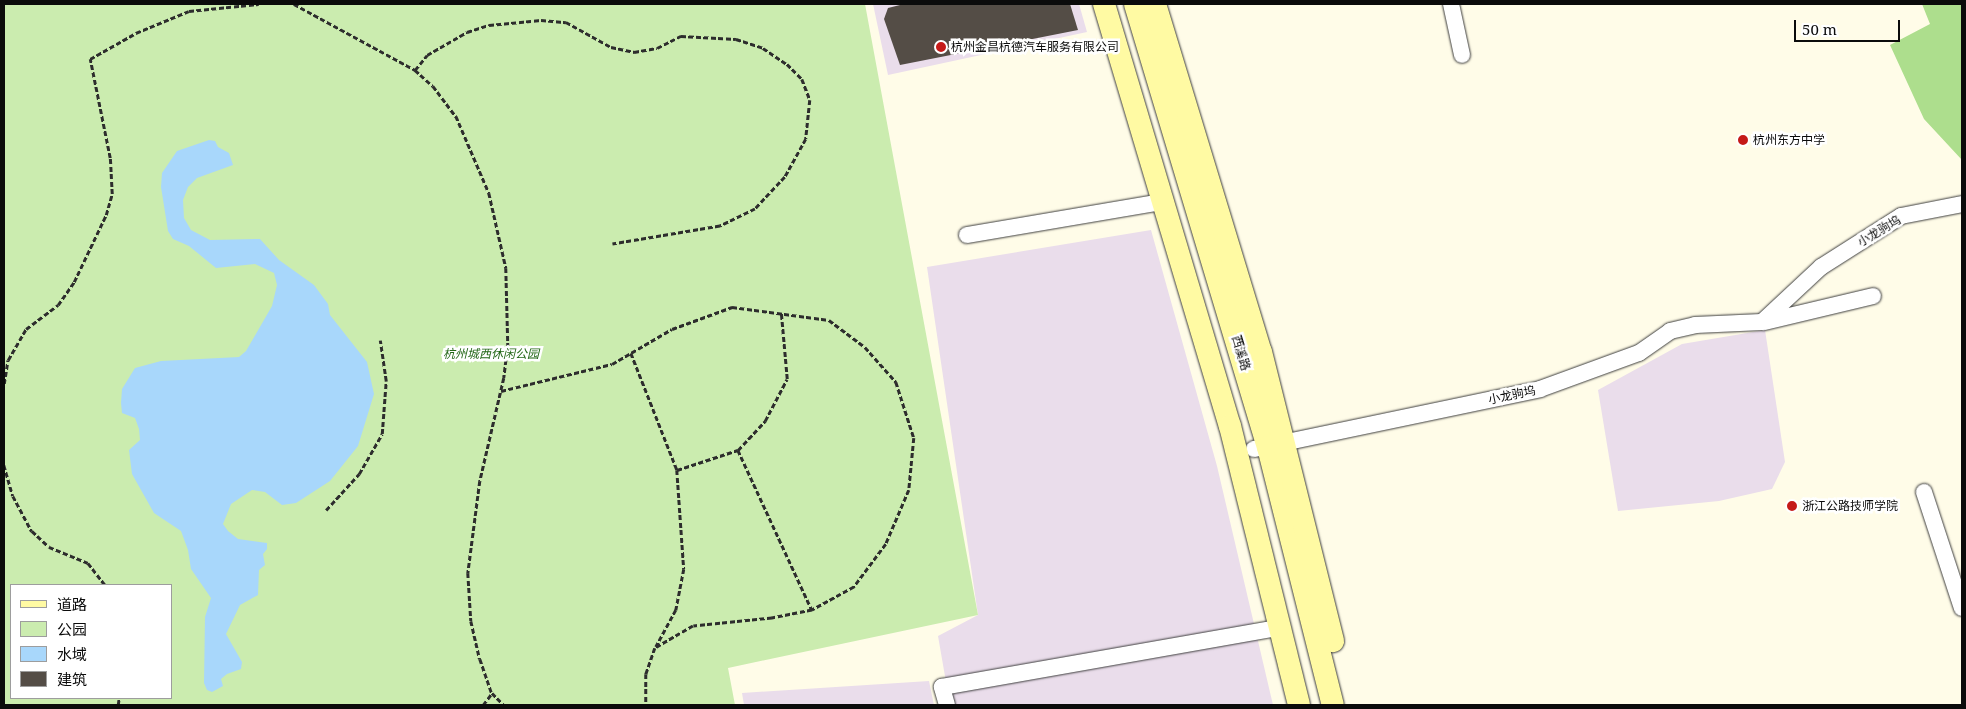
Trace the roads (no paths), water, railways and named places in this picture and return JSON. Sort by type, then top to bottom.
[{"type":"street","points":[[1104,4],[1230,426],[1300,705]]},
{"type":"street","name":"西溪路","points":[[1121,4],[1269,446],[1333,705]]},
{"type":"street","name":"西溪路","points":[[1136,4],[1348,705]]},
{"type":"street","name":"西溪路","points":[[1155,4],[1261,352],[1269,446],[1318,705]]},
{"type":"street","points":[[1451,4],[1462,55]]},
{"type":"street","points":[[967,235],[1163,202]]},
{"type":"street","name":"小龙驹坞","points":[[1762,322],[1821,267],[1901,216],[1962,204]]},
{"type":"street","name":"小龙驹坞","points":[[1269,446],[1540,389],[1639,353],[1678,329],[1695,325],[1762,322],[1873,296]]},
{"type":"street","points":[[1924,492],[1962,608]]},
{"type":"street","points":[[947,705],[942,687],[1281,627]]},
{"type":"water","points":[[209,140],[215,141],[218,147],[229,153],[233,165],[197,178],[188,187],[183,200],[184,218],[191,230],[210,240],[260,239],[279,260],[314,285],[328,304],[330,315],[367,362],[374,394],[358,446],[330,481],[296,503],[282,505],[265,492],[252,490],[231,504],[223,524],[228,531],[238,539],[267,543],[267,549],[263,554],[265,565],[259,570],[258,595],[240,605],[226,634],[242,662],[241,669],[227,674],[221,679],[223,686],[212,692],[207,690],[204,683],[205,617],[211,598],[191,569],[188,550],[181,531],[154,513],[132,474],[129,450],[140,440],[139,429],[135,418],[122,413],[121,403],[122,389],[135,368],[161,361],[239,357],[246,351],[272,306],[277,285],[274,273],[255,264],[216,268],[189,246],[173,239],[168,231],[161,187],[162,173],[177,151]]},
{"type":"place","name":"杭州金昌杭德汽车服务有限公司","points":[[941,47]]},
{"type":"place","name":"杭州东方中学","points":[[1743,140]]},
{"type":"place","name":"浙江公路技师学院","points":[[1792,506]]},
{"type":"park label","name":"杭州城西休闲公园","points":[[491,354]]}]
